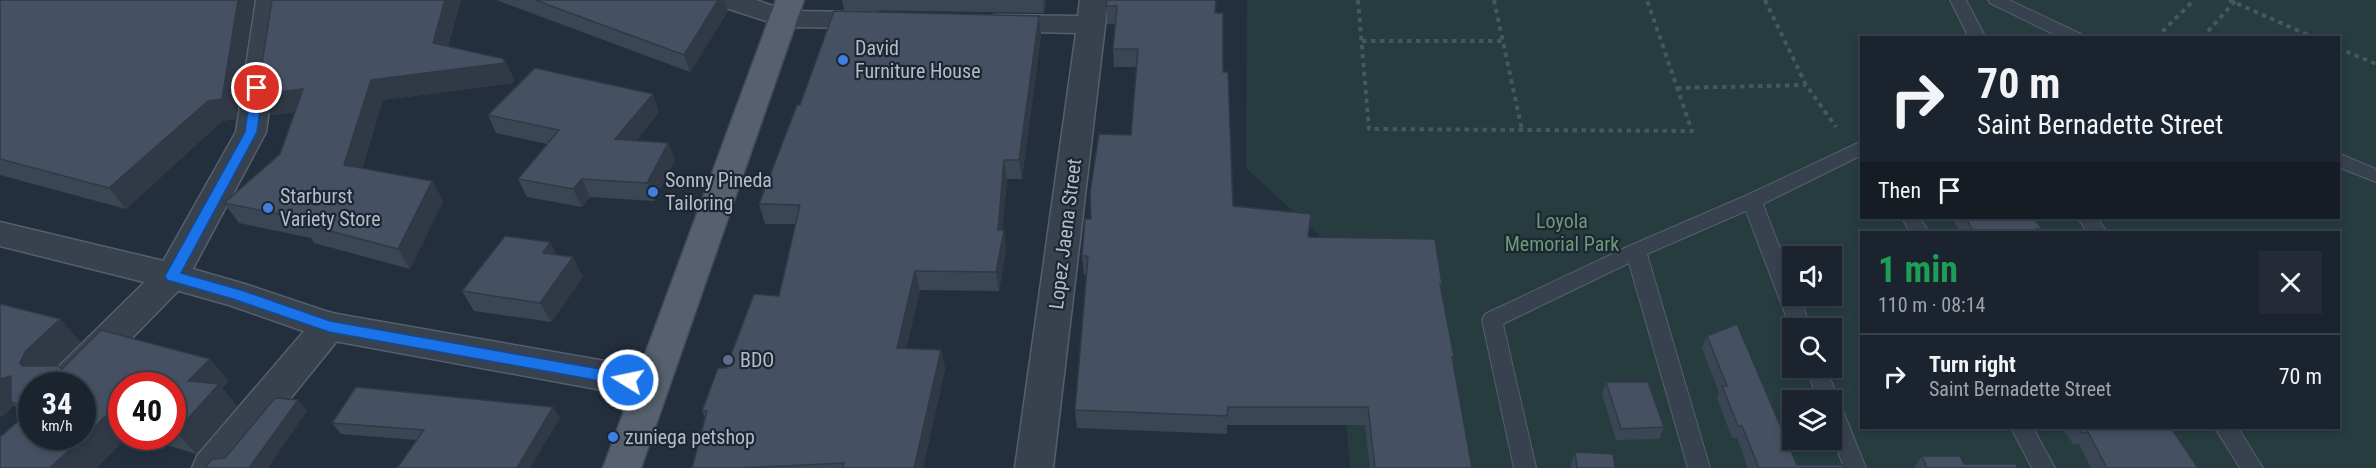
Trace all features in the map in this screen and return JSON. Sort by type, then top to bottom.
[{"type":"main road","points":[[622,468],[787,9]]},
{"type":"street","points":[[76,372],[172,276],[251,132],[270,0]]},
{"type":"street","points":[[730,0],[787,9],[902,21]]},
{"type":"street","points":[[974,22],[1093,12]]},
{"type":"street","name":"Lopez Jaena Street","points":[[1034,468],[1093,12]]},
{"type":"street","points":[[0,234],[172,276],[236,294],[329,326],[651,384]]},
{"type":"street","points":[[211,468],[329,326]]},
{"type":"lane","points":[[1958,0],[1977,36]]},
{"type":"lane","points":[[1996,0],[2071,36]]},
{"type":"lane","points":[[1525,468],[1492,320],[1636,251],[1752,201],[1857,149]]},
{"type":"lane","points":[[2340,160],[2376,176]]},
{"type":"lane","points":[[1752,201],[1797,318]]},
{"type":"lane","points":[[1636,251],[1699,468]]},
{"type":"lane","points":[[2023,429],[2044,468]]},
{"type":"lane","points":[[2227,429],[2252,468]]},
{"type":"lane","points":[[1842,434],[1855,468]]},
{"type":"path","points":[[1358,0],[1369,129],[1692,131],[1647,0]]},
{"type":"path","points":[[1494,0],[1522,130]]},
{"type":"path","points":[[1765,0],[1806,85],[1857,149]]},
{"type":"path","points":[[2158,36],[2194,0]]},
{"type":"path","points":[[2229,0],[2311,36]]},
{"type":"path","points":[[2204,36],[2235,1]]},
{"type":"path","points":[[1362,41],[1503,41]]},
{"type":"path","points":[[2340,49],[2376,64]]},
{"type":"path","points":[[1677,88],[1806,85]]},
{"type":"green space","name":"Loyola Memorial Park","points":[[1247,0],[2376,0],[2376,468],[1350,468],[1332,247],[1246,168]]},
{"type":"building","points":[[0,0],[238,0],[222,99],[208,101],[109,188],[0,159]]},
{"type":"building","points":[[272,0],[445,0],[433,43],[504,59],[504,63],[371,80],[344,165],[432,181],[398,249],[300,223],[303,219],[224,203],[280,154],[303,89],[257,95]]},
{"type":"building","points":[[535,0],[718,0],[684,55]]},
{"type":"building","points":[[1107,0],[1216,0],[1215,13],[1223,13],[1223,72],[1228,72],[1233,206],[1311,214],[1308,237],[1435,239],[1442,284],[1440,284],[1472,468],[1375,468],[1368,407],[1228,407],[1227,416],[1075,410],[1088,256],[1082,256],[1085,219],[1091,219],[1090,193],[1099,134],[1131,135],[1138,49],[1113,49],[1117,6],[1106,6]]},
{"type":"building","points":[[834,11],[1039,16],[1019,160],[1004,160],[998,230],[1004,230],[996,272],[915,271],[897,348],[941,350],[914,468],[843,468],[844,463],[692,468],[707,411],[702,411],[718,368],[726,368],[754,294],[779,296],[800,205],[759,204],[797,105],[800,105]]},
{"type":"building","points":[[535,68],[653,94],[615,139],[668,143],[647,183],[582,179],[573,189],[518,179],[559,130],[488,115]]},
{"type":"building","points":[[1967,219],[2035,219],[2042,229],[2037,229],[2039,231],[1973,231]]},
{"type":"building","points":[[505,236],[550,242],[543,253],[573,257],[540,303],[462,291]]},
{"type":"building","points":[[0,304],[60,319],[25,352],[20,363],[22,366],[58,366],[62,369],[101,330],[210,359],[188,381],[219,384],[186,421],[186,372],[108,372],[108,414],[96,425],[96,372],[18,372],[18,404],[11,402],[11,376],[0,379]]},
{"type":"building","points":[[1737,324],[1782,430],[1782,450],[1791,450],[1797,465],[1844,465],[1845,468],[1759,468],[1742,426],[1738,426],[1722,386],[1727,386],[1707,336]]},
{"type":"building","points":[[1606,382],[1648,382],[1664,427],[1621,429]]},
{"type":"building","points":[[356,387],[553,407],[517,468],[397,468],[424,430],[332,423]]},
{"type":"building","points":[[275,398],[298,400],[249,468],[205,468],[212,459],[225,458]]},
{"type":"building","points":[[18,421],[18,450],[69,450],[50,468],[0,468],[0,437]]},
{"type":"building","points":[[2080,429],[2172,429],[2198,468],[2107,468],[2088,432],[2082,433]]},
{"type":"building","points":[[1575,452],[1613,454],[1615,468],[1577,468]]},
{"type":"building","points":[[1922,456],[1960,456],[1964,464],[2016,464],[2018,468],[1927,468]]},
{"type":"place","name":"David Furniture House","points":[[843,60]]},
{"type":"place","name":"Sonny Pineda Tailoring","points":[[653,192]]},
{"type":"place","name":"Starburst Variety Store","points":[[268,208]]},
{"type":"place","name":"BDO","points":[[728,360]]},
{"type":"place","name":"zuniega petshop","points":[[613,437]]},
{"type":"route","points":[[257,88],[251,132],[172,276],[236,294],[329,326],[628,380]]}]
